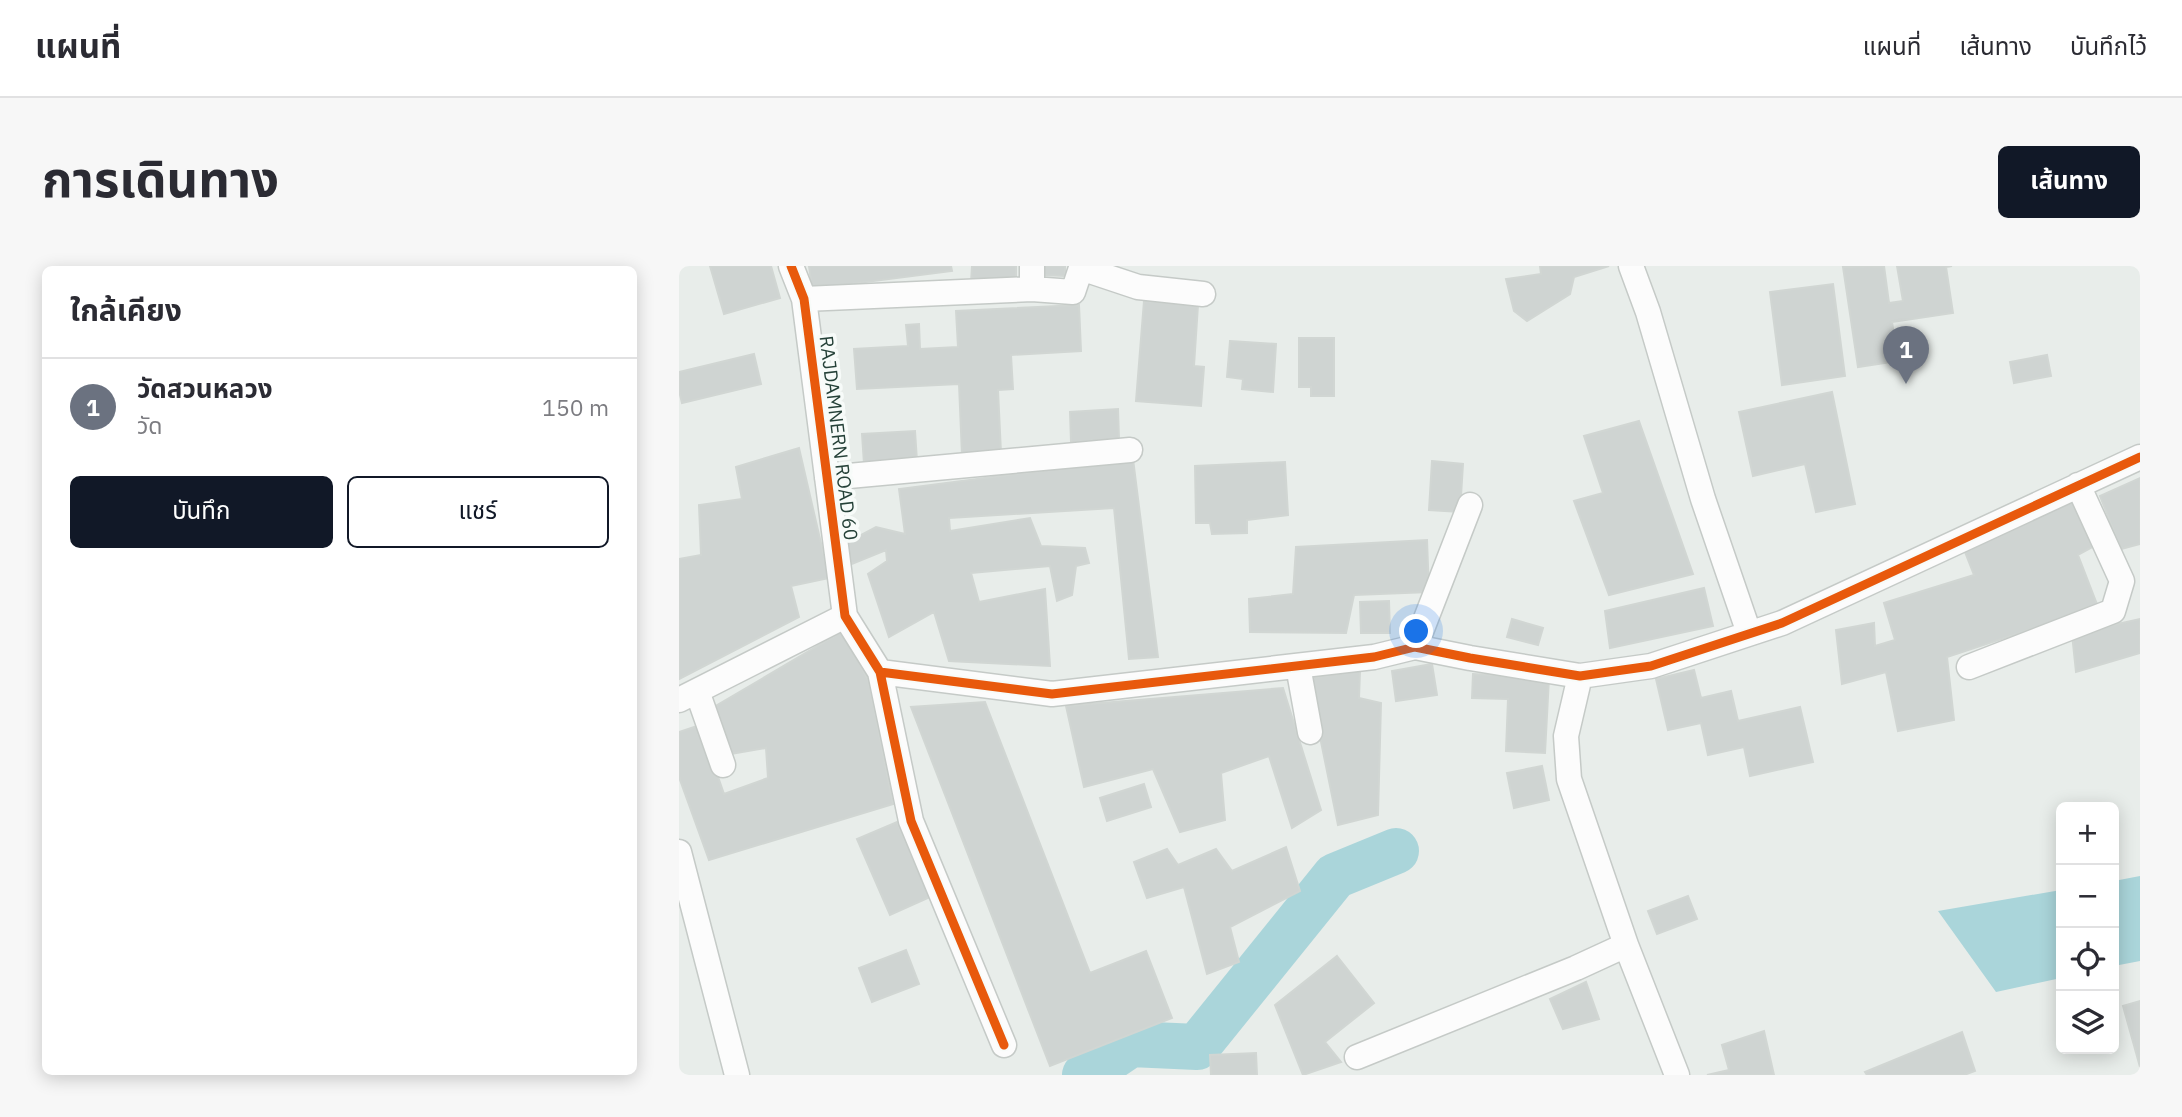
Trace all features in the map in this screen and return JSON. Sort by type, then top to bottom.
[{"type":"street","name":"RAJDAMNERN ROAD 60","points":[[791,266],[804,299],[845,616]]},
{"type":"street","points":[[1631,266],[1648,312],[1703,499],[1749,634]]},
{"type":"street","points":[[804,299],[1032,277],[1073,292],[1081,268],[1138,287],[1203,294]]},
{"type":"street","points":[[827,478],[1130,450]]},
{"type":"street","points":[[880,672],[1052,694],[1374,657],[1415,647],[1470,659],[1580,676],[1651,666],[1782,623],[2140,457]]},
{"type":"street","points":[[1969,667],[2113,611],[2122,581],[2078,485]]},
{"type":"street","points":[[1415,647],[1470,505]]},
{"type":"street","points":[[723,765],[688,695],[845,616],[880,672],[911,821],[1004,1045]]},
{"type":"street","points":[[1298,666],[1310,733]]},
{"type":"street","points":[[1580,676],[1566,736],[1569,779],[1626,945],[1677,1075]]},
{"type":"street","points":[[679,852],[737,1075]]},
{"type":"street","points":[[1357,1057],[1626,945]]},
{"type":"water","points":[[2140,876],[2140,961],[2119,965],[2119,928],[2119,880]]},
{"type":"water","points":[[2056,891],[2056,979],[1996,992],[1938,911]]},
{"type":"building","points":[[710,266],[771,266],[780,298],[724,314]]},
{"type":"building","points":[[809,266],[951,266],[952,271],[812,289]]},
{"type":"building","points":[[972,266],[1016,266],[1016,283],[971,283]]},
{"type":"building","points":[[1041,266],[1065,266],[1065,276],[1041,275]]},
{"type":"building","points":[[1540,266],[1609,266],[1574,277],[1570,294],[1527,321],[1514,311],[1506,279],[1541,274]]},
{"type":"building","points":[[1884,266],[1889,303],[1903,301],[1897,266],[1952,266],[1946,267],[1953,313],[1892,322],[1898,361],[1858,367],[1843,267]]},
{"type":"building","points":[[1833,284],[1845,376],[1782,385],[1770,292]]},
{"type":"building","points":[[1144,301],[1198,305],[1194,366],[1204,367],[1201,406],[1136,401]]},
{"type":"building","points":[[1079,305],[1081,351],[1011,355],[1013,389],[998,390],[1001,453],[962,455],[959,384],[857,389],[854,349],[908,346],[906,325],[919,324],[920,349],[958,347],[956,311]]},
{"type":"building","points":[[1299,338],[1334,338],[1334,396],[1311,396],[1311,387],[1299,387]]},
{"type":"building","points":[[1230,341],[1276,344],[1273,392],[1242,389],[1243,379],[1227,377]]},
{"type":"building","points":[[754,354],[761,384],[682,403],[679,372]]},
{"type":"building","points":[[2047,355],[2051,376],[2014,383],[2010,362]]},
{"type":"building","points":[[1832,392],[1855,504],[1816,512],[1805,464],[1753,476],[1739,412]]},
{"type":"building","points":[[1118,409],[1119,439],[1071,442],[1070,412]]},
{"type":"building","points":[[1639,421],[1693,574],[1609,595],[1574,501],[1603,493],[1584,436]]},
{"type":"building","points":[[915,431],[917,461],[864,464],[862,434]]},
{"type":"building","points":[[799,448],[829,578],[791,586],[799,617],[679,679],[679,559],[701,555],[699,505],[742,499],[736,467]]},
{"type":"building","points":[[1133,459],[1158,657],[1129,659],[1114,508],[949,518],[950,531],[1030,518],[1041,546],[1085,548],[1089,563],[1076,566],[1072,595],[1057,601],[1050,566],[971,573],[979,602],[1045,589],[1050,666],[949,661],[934,612],[889,637],[868,574],[887,561],[886,550],[852,564],[846,543],[876,527],[905,534],[899,489]]},
{"type":"building","points":[[1432,461],[1463,464],[1460,512],[1429,510]]},
{"type":"building","points":[[1285,462],[1288,515],[1247,520],[1247,533],[1212,534],[1210,523],[1196,523],[1195,466]]},
{"type":"building","points":[[2140,478],[2140,544],[2121,549],[2100,496]]},
{"type":"building","points":[[2073,493],[2096,545],[2078,555],[2098,607],[1947,657],[1954,720],[1898,731],[1886,672],[1842,684],[1836,630],[1874,623],[1875,646],[1895,640],[1884,603],[1974,575],[1965,552]]},
{"type":"building","points":[[1427,540],[1429,592],[1354,595],[1346,633],[1250,632],[1249,599],[1293,594],[1296,547]]},
{"type":"building","points":[[1704,588],[1713,626],[1610,648],[1605,611]]},
{"type":"building","points":[[1389,601],[1390,633],[1361,633],[1360,602]]},
{"type":"building","points":[[1512,619],[1543,628],[1538,645],[1507,637]]},
{"type":"building","points":[[2140,619],[2140,653],[2076,672],[2072,634]]},
{"type":"building","points":[[843,631],[869,682],[893,804],[709,860],[679,777],[679,732],[700,725],[724,794],[768,778],[766,748],[730,754],[714,707]]},
{"type":"building","points":[[1432,664],[1437,695],[1396,701],[1392,671]]},
{"type":"building","points":[[1694,670],[1701,698],[1731,691],[1738,721],[1800,707],[1813,762],[1750,776],[1744,747],[1708,755],[1701,723],[1668,730],[1656,679]]},
{"type":"building","points":[[1360,671],[1359,698],[1381,703],[1378,815],[1338,825],[1308,678]]},
{"type":"building","points":[[1473,674],[1549,678],[1545,753],[1506,751],[1508,699],[1472,698]]},
{"type":"building","points":[[1283,688],[1321,810],[1292,828],[1269,756],[1221,773],[1225,820],[1180,832],[1153,769],[1084,787],[1066,706]]},
{"type":"building","points":[[985,702],[1090,973],[1146,951],[1172,1018],[1050,1066],[911,707]]},
{"type":"building","points":[[1542,766],[1549,800],[1514,808],[1507,773]]},
{"type":"building","points":[[1144,784],[1151,807],[1107,821],[1100,798]]},
{"type":"building","points":[[897,822],[930,897],[890,915],[857,839]]},
{"type":"building","points":[[1286,847],[1300,891],[1230,927],[1239,962],[1207,974],[1184,887],[1147,898],[1134,862],[1167,849],[1178,865],[1216,849],[1232,871]]},
{"type":"building","points":[[1688,896],[1697,919],[1657,934],[1648,911]]},
{"type":"building","points":[[906,950],[919,984],[872,1002],[859,968]]},
{"type":"building","points":[[1337,956],[1374,1003],[1325,1042],[1341,1062],[1303,1075],[1275,1005]]},
{"type":"building","points":[[1586,982],[1599,1019],[1563,1029],[1550,999]]},
{"type":"building","points":[[2140,1001],[2140,1067],[2123,1006]]},
{"type":"building","points":[[1764,1031],[1774,1075],[1707,1075],[1729,1070],[1722,1045]]},
{"type":"building","points":[[1962,1032],[1975,1071],[1964,1075],[1867,1075],[1865,1072]]},
{"type":"building","points":[[1256,1053],[1257,1075],[1211,1075],[1210,1055]]},
{"type":"waterway","points":[[1085,1075],[1131,1044],[1197,1047],[1335,876],[1396,851]]},
{"type":"cycle path","points":[[791,266],[804,299],[845,616],[880,672],[911,821],[1004,1045]]},
{"type":"cycle path","points":[[880,672],[1052,694],[1374,657],[1415,647],[1580,676],[1651,666],[1782,623],[2140,457]]},
{"type":"place","name":"วัดสวนหลวง","points":[[1906,384]]}]
